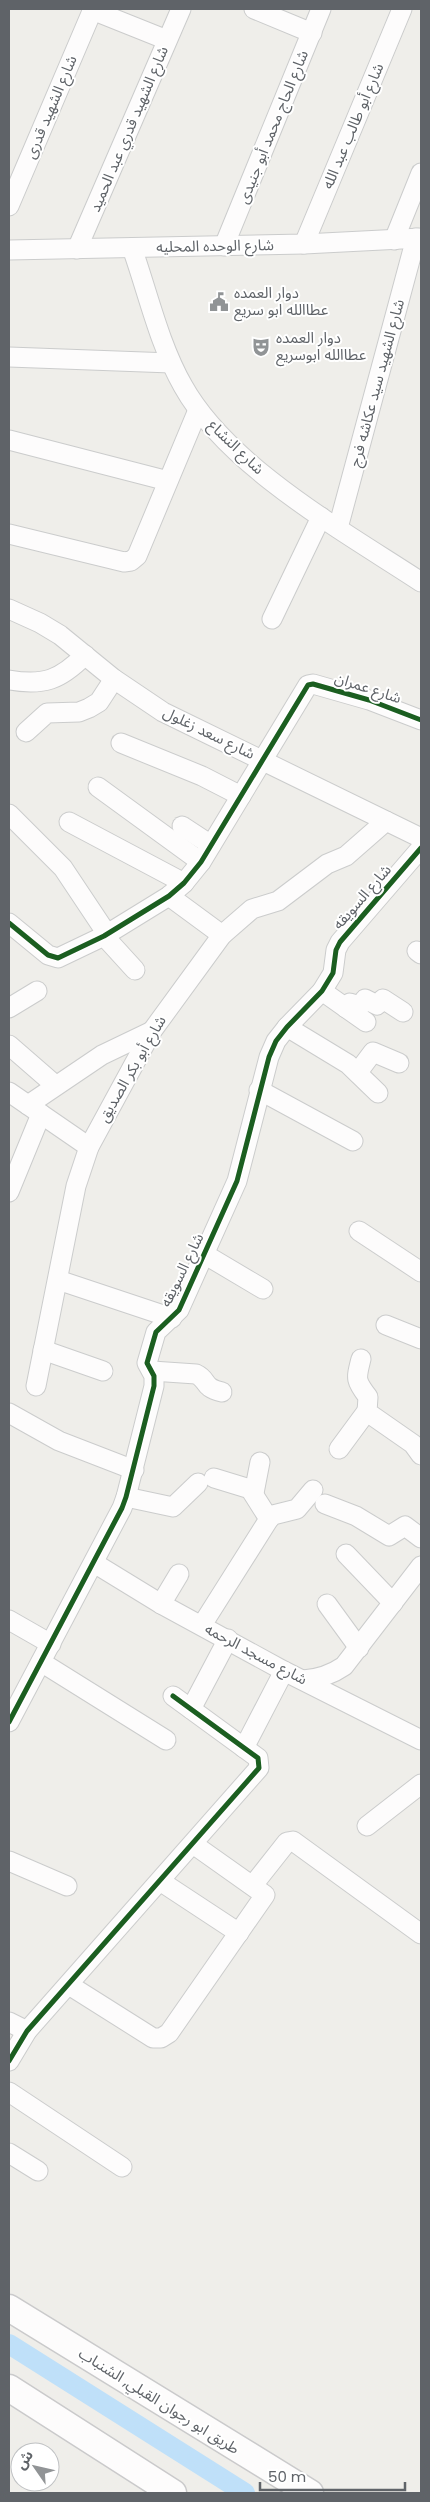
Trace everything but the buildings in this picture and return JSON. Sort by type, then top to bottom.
[{"type":"street","name":"شارع الشهيد قدري عبد الحميد","points":[[77,249],[181,9]]},
{"type":"street","points":[[254,9],[312,33]]},
{"type":"street","name":"شارع الحاج محمد أبو جنيدى","points":[[224,246],[321,9]]},
{"type":"street","name":"شارع أبو طالب عبد الله","points":[[304,244],[402,9]]},
{"type":"street","points":[[93,10],[167,40]]},
{"type":"street","name":"شارع الشهيد قدرى","points":[[9,206],[93,10]]},
{"type":"street","points":[[394,240],[421,173]]},
{"type":"street","name":"شارع الوحده المحليه","points":[[9,250],[304,244],[419,238]]},
{"type":"street","name":"شارع الشهيد سيد عكاشه فرج","points":[[338,528],[419,238]]},
{"type":"street","name":"شارع النشاع","points":[[132,248],[171,363],[198,410],[227,442],[259,470],[321,517],[421,582]]},
{"type":"street","points":[[9,357],[171,363]]},
{"type":"street","points":[[9,534],[128,562],[137,556],[198,410]]},
{"type":"street","points":[[9,440],[168,481]]},
{"type":"street","points":[[272,619],[321,517]]},
{"type":"street","name":"شارع سعد زغلول","points":[[9,609],[40,623],[85,655],[114,679],[164,712],[421,838]]},
{"type":"street","points":[[9,680],[30,684],[51,680],[70,671],[85,655]]},
{"type":"street","points":[[26,732],[47,713],[79,712],[99,702],[114,679]]},
{"type":"street","name":"شارع عمران","points":[[262,760],[306,686],[314,684],[369,700],[421,720]]},
{"type":"street","points":[[121,743],[202,776],[240,796]]},
{"type":"street","points":[[9,923],[48,955],[54,958],[62,957],[106,935],[169,896],[184,883],[201,862],[262,760]]},
{"type":"street","points":[[98,787],[201,862]]},
{"type":"street","points":[[9,814],[63,868],[106,935],[134,970]]},
{"type":"street","name":"شارع أبو بكر الصديق","points":[[36,1386],[76,1186],[89,1147],[152,1031],[222,935],[252,909],[278,901],[327,864],[346,856],[386,821]]},
{"type":"street","points":[[70,822],[184,883]]},
{"type":"street","points":[[182,826],[211,845]]},
{"type":"street","name":"شارع السويقه","points":[[11,1712],[51,1644],[126,1497],[154,1386],[148,1359],[156,1332],[160,1326],[172,1318],[179,1310],[237,1181],[259,1090],[276,1041],[322,991],[333,973],[336,950],[340,942],[421,848]]},
{"type":"street","points":[[169,896],[222,935]]},
{"type":"street","points":[[9,1008],[36,991]]},
{"type":"street","points":[[322,991],[366,1022]]},
{"type":"street","points":[[346,1008],[350,1003],[360,1005],[365,999],[377,1005],[383,999],[403,1012]]},
{"type":"street","points":[[287,1027],[348,1064],[378,1093]]},
{"type":"street","points":[[9,1192],[34,1110],[55,1084],[102,1055],[152,1031]]},
{"type":"street","points":[[9,1045],[55,1084]]},
{"type":"street","points":[[358,1072],[373,1052],[399,1063]]},
{"type":"street","points":[[259,1090],[353,1141]]},
{"type":"street","points":[[9,1092],[89,1147]]},
{"type":"street","points":[[359,1231],[421,1272]]},
{"type":"street","points":[[204,1254],[263,1290]]},
{"type":"street","points":[[58,1280],[172,1318]]},
{"type":"street","points":[[386,1325],[421,1339]]},
{"type":"street","points":[[43,1350],[103,1371]]},
{"type":"street","points":[[339,1449],[367,1411],[368,1397],[356,1379],[361,1359]]},
{"type":"street","points":[[152,1371],[196,1374],[210,1389],[222,1392]]},
{"type":"street","points":[[367,1411],[413,1444],[421,1455]]},
{"type":"street","points":[[9,1413],[59,1441],[134,1470]]},
{"type":"street","points":[[254,1493],[260,1462]]},
{"type":"street","points":[[126,1497],[173,1507],[206,1480],[245,1486],[254,1493],[269,1519]]},
{"type":"street","points":[[202,1625],[273,1515],[297,1509],[319,1497],[389,1536],[405,1526],[421,1538]]},
{"type":"street","points":[[346,1554],[394,1603]]},
{"type":"street","name":"شارع مسجد الرحمه","points":[[94,1563],[161,1604],[284,1671],[421,1740]]},
{"type":"street","points":[[303,1680],[318,1679],[332,1674],[344,1666],[421,1566]]},
{"type":"street","points":[[161,1604],[179,1574]]},
{"type":"street","points":[[327,1604],[359,1648]]},
{"type":"street","points":[[9,1620],[51,1644]]},
{"type":"street","points":[[191,1709],[228,1640]]},
{"type":"street","points":[[41,1662],[166,1740]]},
{"type":"street","points":[[244,1748],[284,1671]]},
{"type":"street","points":[[9,2060],[27,2031],[259,1768],[258,1758],[173,1696]]},
{"type":"street","points":[[367,1826],[421,1784]]},
{"type":"street","points":[[253,1885],[286,1842],[293,1841],[421,1934]]},
{"type":"street","points":[[69,1985],[153,2038],[162,2038],[169,2033],[264,1897],[264,1892],[193,1844]]},
{"type":"street","points":[[9,1861],[67,1886]]},
{"type":"street","points":[[160,1881],[239,1933]]},
{"type":"street","points":[[9,2022],[27,2031]]},
{"type":"street","points":[[9,2092],[122,2167]]},
{"type":"street","points":[[9,2153],[38,2171]]},
{"type":"street","name":"طريق ابو رجوان القبلي, الشنباب","points":[[9,2308],[310,2493]]},
{"type":"street","points":[[9,2388],[173,2493]]},
{"type":"waterway","points":[[9,2344],[245,2493]]},
{"type":"cycle path","points":[[9,923],[48,955],[58,958],[104,936],[169,896],[184,883],[201,862],[308,685],[313,684],[369,700],[421,720]]},
{"type":"cycle path","points":[[9,1722],[122,1508],[154,1386],[154,1376],[147,1363],[156,1332],[179,1310],[237,1181],[269,1057],[276,1041],[322,991],[333,973],[336,950],[340,942],[421,848]]},
{"type":"cycle path","points":[[9,2061],[27,2031],[259,1768],[258,1758],[173,1696]]},
{"type":"place","name":"دوار العمده عطاالله ابو سريع","points":[[219,302]]},
{"type":"place","name":"دوار العمده عطاالله ابوسريع","points":[[261,347]]}]
